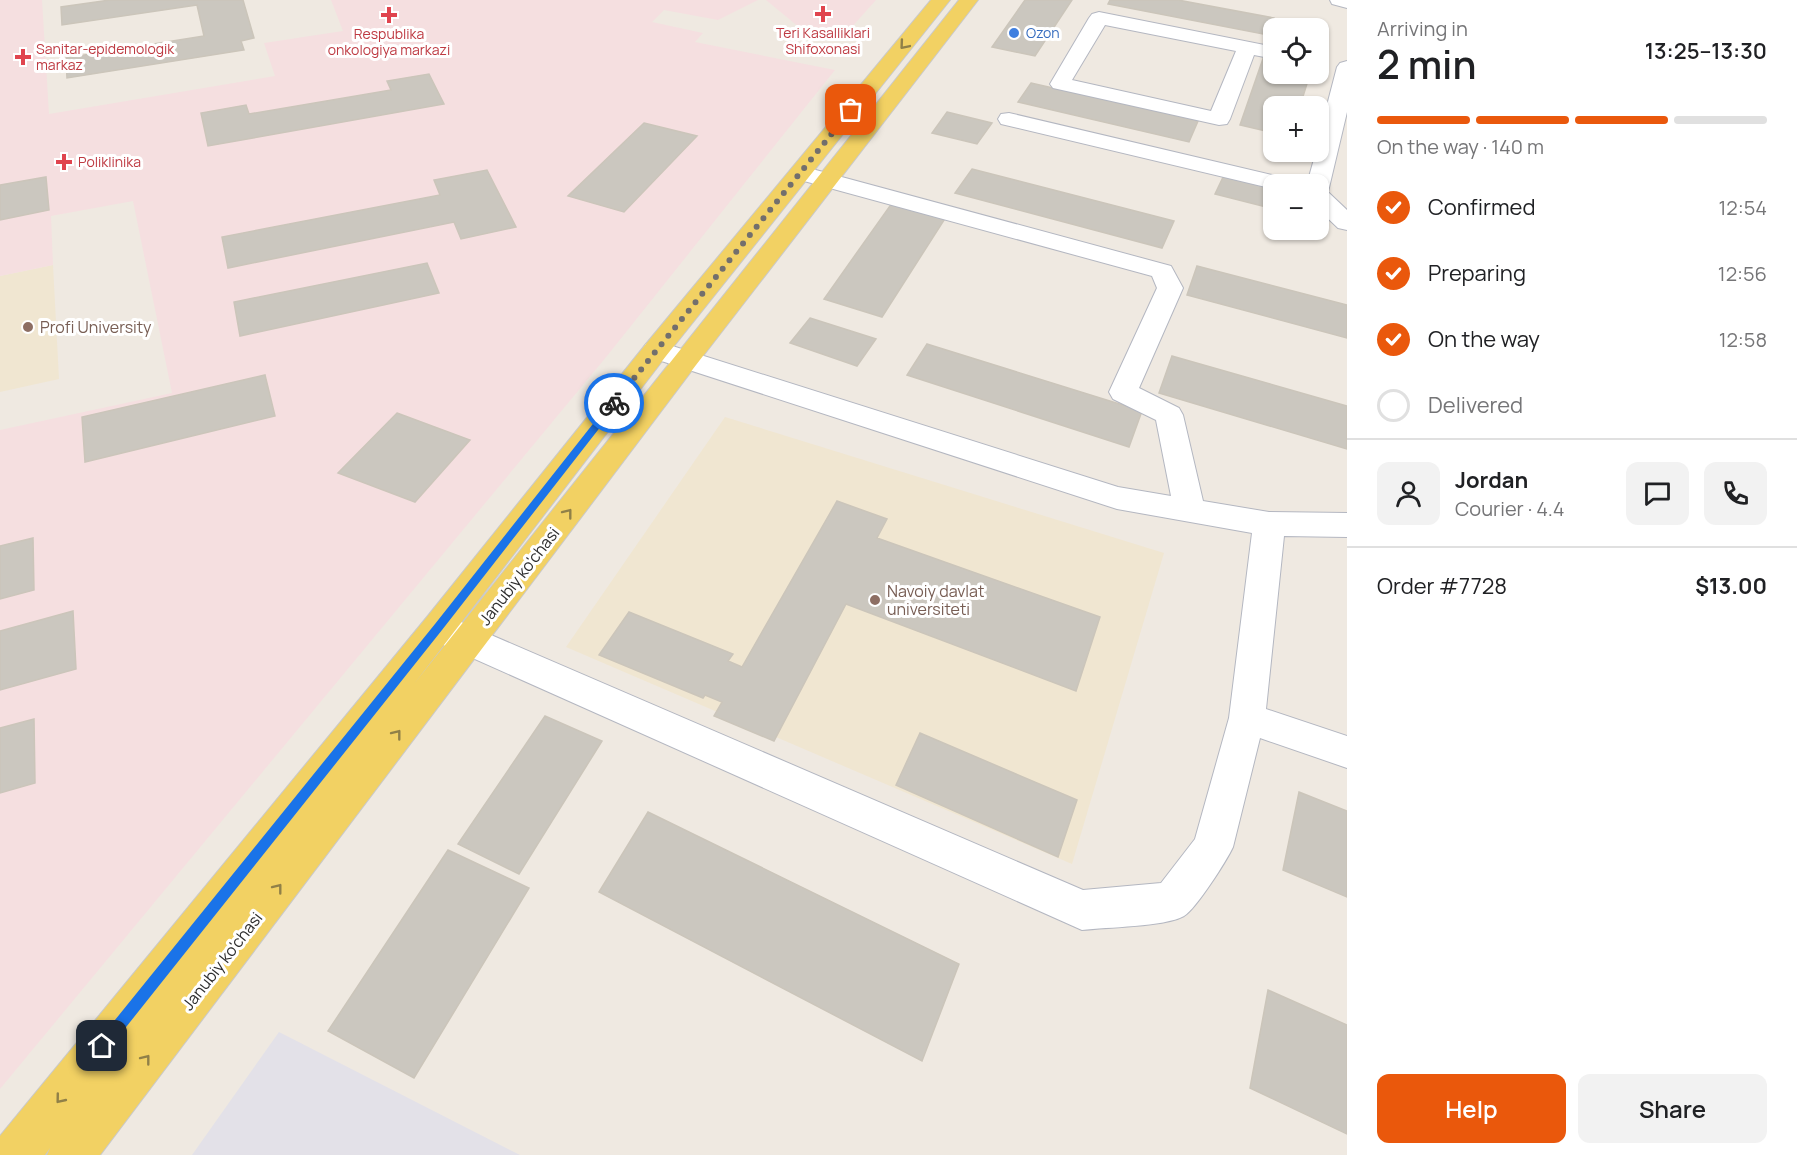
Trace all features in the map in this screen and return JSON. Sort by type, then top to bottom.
[{"type":"main road","name":"Janubiy ko'chasi","points":[[814,177],[941,0]]},
{"type":"main road","name":"Janubiy ko'chasi","points":[[71,1155],[454,634],[671,355],[814,177],[969,0]]},
{"type":"main road","name":"Janubiy ko'chasi","points":[[15,1155],[454,634]]},
{"type":"street","points":[[1339,0],[1347,2]]},
{"type":"street","points":[[1263,51],[1100,18],[1060,84],[1212,142],[1265,174]]},
{"type":"street","points":[[1212,142],[1247,48]]},
{"type":"street","points":[[1321,174],[1341,66]]},
{"type":"street","points":[[1009,119],[1212,142]]},
{"type":"street","points":[[814,177],[1162,271],[1170,288],[1123,392],[1169,415],[1190,511]]},
{"type":"street","points":[[1329,206],[1347,224]]},
{"type":"street","points":[[671,355],[1117,498],[1269,524],[1347,525]]},
{"type":"street","points":[[454,634],[1082,910],[1172,902],[1213,847],[1247,718],[1269,524]]},
{"type":"street","points":[[1247,718],[1347,753]]},
{"type":"shaded area","points":[[0,0],[42,0],[49,114],[275,76],[264,43],[343,31],[331,0],[758,0],[718,20],[664,10],[652,22],[703,33],[695,42],[835,70],[607,356],[0,1089],[0,430],[172,393],[133,201],[51,216],[53,265],[0,276]]},
{"type":"shaded area","name":"Teri Kasalliklari Shifoxonasi","points":[[766,0],[876,0],[850,29],[800,28]]},
{"type":"shaded area","name":"Profi University","points":[[53,265],[59,379],[0,392],[0,276]]},
{"type":"shaded area","name":"Navoiy davlat universiteti","points":[[725,417],[1164,553],[1072,864],[566,647]]},
{"type":"shaded area","points":[[279,1032],[520,1155],[192,1155]]},
{"type":"building","points":[[110,0],[243,0],[254,38],[241,41],[244,50],[67,78],[66,58],[204,36],[197,5],[62,25],[61,7]]},
{"type":"building","points":[[1025,0],[1072,0],[1035,56],[992,47]]},
{"type":"building","points":[[1110,0],[1178,0],[1274,18],[1263,18],[1263,34],[1108,4]]},
{"type":"building","points":[[1263,59],[1263,84],[1307,84],[1303,96],[1263,96],[1263,130],[1240,125]]},
{"type":"building","points":[[429,74],[444,104],[208,146],[201,113],[246,105],[249,114],[391,90],[387,81]]},
{"type":"building","points":[[1031,83],[1198,121],[1189,142],[1018,102]]},
{"type":"building","points":[[947,112],[992,123],[977,144],[932,133]]},
{"type":"building","points":[[644,123],[697,136],[624,212],[568,196]]},
{"type":"building","points":[[972,169],[1174,221],[1162,248],[955,193]]},
{"type":"building","points":[[487,170],[516,227],[461,239],[454,222],[228,268],[222,237],[440,195],[434,180]]},
{"type":"building","points":[[1224,175],[1263,184],[1263,206],[1215,194]]},
{"type":"building","points":[[46,177],[49,210],[0,220],[0,185]]},
{"type":"building","points":[[892,203],[946,217],[882,317],[824,299]]},
{"type":"building","points":[[427,263],[439,293],[240,336],[234,302]]},
{"type":"building","points":[[1197,266],[1347,305],[1347,338],[1187,295]]},
{"type":"building","points":[[810,318],[876,339],[857,366],[790,343]]},
{"type":"building","points":[[927,344],[1142,411],[1129,447],[907,375]]},
{"type":"building","points":[[1172,356],[1347,406],[1347,449],[1159,393]]},
{"type":"building","points":[[265,375],[275,416],[85,462],[82,417]]},
{"type":"building","points":[[397,413],[470,440],[415,502],[338,473]]},
{"type":"building","points":[[837,501],[887,519],[877,538],[1100,617],[1076,691],[846,604],[774,741],[714,716],[722,702],[705,695],[703,698],[599,655],[629,612],[733,654],[728,661],[742,667]]},
{"type":"building","points":[[33,538],[34,590],[0,599],[0,546]]},
{"type":"building","points":[[73,611],[76,669],[0,690],[0,631]]},
{"type":"building","points":[[545,716],[602,741],[519,874],[458,844]]},
{"type":"building","points":[[34,719],[35,783],[0,793],[0,728]]},
{"type":"building","points":[[920,733],[1077,800],[1058,857],[896,785]]},
{"type":"building","points":[[1299,792],[1347,811],[1347,897],[1283,870]]},
{"type":"building","points":[[648,812],[959,964],[922,1061],[599,892]]},
{"type":"building","points":[[448,850],[529,888],[414,1078],[328,1031]]},
{"type":"building","points":[[1268,990],[1347,1025],[1347,1134],[1250,1088]]},
{"type":"way so far","points":[[614,403],[851,110]]},
{"type":"place","name":"Teri Kasalliklari Shifoxonasi","points":[[823,14]]},
{"type":"place","name":"Respublika onkologiya markazi","points":[[389,15]]},
{"type":"place","name":"Ozon","points":[[1014,33]]},
{"type":"place","name":"Sanitar-epidemologik markaz","points":[[23,57]]},
{"type":"place","name":"Poliklinika","points":[[64,162]]},
{"type":"place","name":"Profi University","points":[[28,327]]},
{"type":"place","name":"Navoiy davlat universiteti","points":[[875,600]]},
{"type":"route","points":[[102,1046],[439,627],[614,403]]}]
